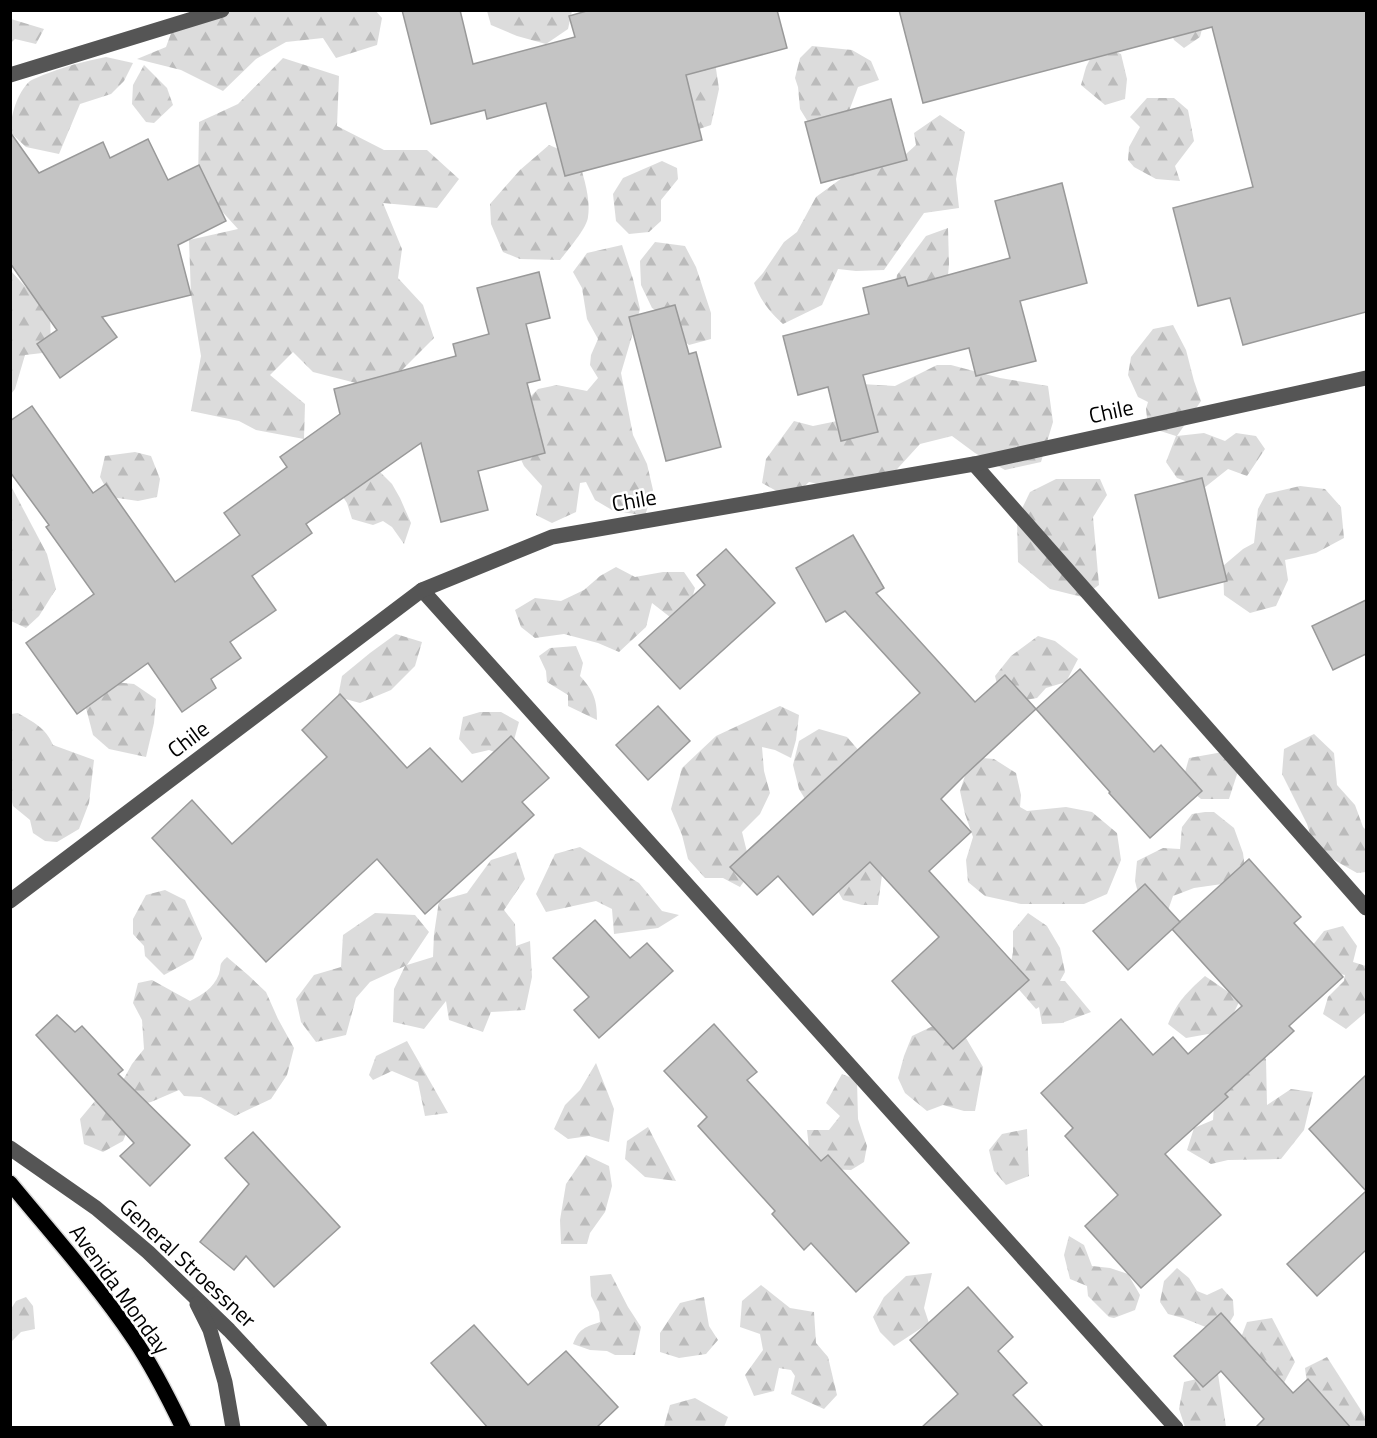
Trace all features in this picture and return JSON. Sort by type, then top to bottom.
[{"type":"main road","name":"Avenida Monday","points":[[10,1183],[99,1292],[134,1339],[183,1428]]},
{"type":"street","points":[[10,75],[222,10]]},
{"type":"street","name":"Chile","points":[[10,901],[422,590],[552,537],[974,465],[1366,378]]},
{"type":"street","points":[[974,465],[1366,908]]},
{"type":"street","points":[[422,590],[1176,1428]]},
{"type":"street","name":"General Stroessner","points":[[10,1148],[96,1208],[148,1252],[230,1330],[320,1428]]},
{"type":"street","points":[[192,1293],[210,1330],[225,1382],[233,1428]]},
{"type":"green space","points":[[375,10],[382,18],[377,45],[336,58],[323,38],[286,42],[256,59],[223,91],[181,70],[137,59],[166,47],[174,25],[207,11]]},
{"type":"green space","points":[[487,11],[572,11],[568,29],[546,44],[517,36],[491,25]]},
{"type":"green space","points":[[1206,13],[1200,37],[1184,48],[1174,40],[1166,21]]},
{"type":"green space","points":[[11,19],[44,29],[36,44],[15,39],[11,43]]},
{"type":"green space","points":[[1097,45],[1121,54],[1127,79],[1125,99],[1105,105],[1081,85],[1086,67]]},
{"type":"green space","points":[[812,46],[852,50],[871,61],[879,80],[858,87],[849,111],[808,122],[800,109],[795,78],[800,58]]},
{"type":"green space","points":[[645,50],[715,62],[719,89],[711,125],[681,135]]},
{"type":"green space","points":[[106,57],[133,63],[124,81],[111,94],[80,104],[59,154],[26,147],[11,133],[15,105],[21,92],[30,81],[66,67]]},
{"type":"green space","points":[[283,58],[339,76],[337,126],[384,150],[427,150],[459,179],[437,208],[383,203],[402,249],[398,278],[423,305],[434,338],[401,371],[356,383],[313,372],[293,352],[270,375],[305,404],[304,439],[256,430],[239,421],[191,411],[201,356],[191,295],[189,240],[238,229],[198,185],[199,122],[238,104]]},
{"type":"green space","points":[[144,65],[167,88],[173,105],[154,123],[146,122],[132,104],[133,85]]},
{"type":"green space","points":[[1147,98],[1174,98],[1188,110],[1194,141],[1175,166],[1180,181],[1156,179],[1134,167],[1128,160],[1129,147],[1140,127],[1130,117]]},
{"type":"green space","points":[[940,115],[965,132],[956,179],[959,208],[924,213],[884,270],[838,269],[822,305],[783,324],[766,305],[754,283],[784,242],[797,232],[816,197],[872,156],[896,163],[916,145],[914,133]]},
{"type":"green space","points":[[549,145],[578,157],[587,194],[589,209],[587,222],[560,260],[520,259],[503,252],[491,224],[490,204],[520,170]]},
{"type":"green space","points":[[662,161],[677,168],[678,179],[661,200],[661,221],[649,232],[629,234],[616,221],[613,194],[623,178]]},
{"type":"green space","points":[[948,228],[949,264],[946,299],[895,291],[897,275],[926,236]]},
{"type":"green space","points":[[655,242],[685,246],[696,267],[711,313],[711,339],[689,345],[670,330],[667,317],[652,308],[641,285],[640,261]]},
{"type":"green space","points":[[622,245],[640,309],[621,373],[633,435],[647,464],[653,490],[645,516],[612,510],[595,500],[586,482],[580,483],[576,512],[552,523],[536,515],[542,486],[524,466],[517,451],[528,399],[538,389],[557,385],[587,391],[598,378],[590,365],[591,355],[598,339],[587,319],[582,288],[573,272],[587,253]]},
{"type":"green space","points":[[11,271],[50,310],[51,352],[25,355],[15,389],[11,394]]},
{"type":"green space","points":[[1173,325],[1186,350],[1201,401],[1177,436],[1204,433],[1225,441],[1236,433],[1256,436],[1265,449],[1247,476],[1228,469],[1204,488],[1177,478],[1166,462],[1176,436],[1148,427],[1146,409],[1148,402],[1138,397],[1128,375],[1131,357],[1153,329]]},
{"type":"green space","points":[[937,365],[951,365],[1000,378],[1048,386],[1053,422],[1041,462],[1005,470],[975,453],[952,436],[920,444],[888,479],[848,491],[809,482],[791,499],[762,483],[766,459],[794,421],[813,426],[842,420],[861,384],[895,386]]},
{"type":"green space","points":[[135,452],[151,456],[160,479],[157,497],[138,501],[111,497],[100,477],[105,456]]},
{"type":"green space","points":[[369,461],[392,484],[411,523],[404,544],[392,527],[383,521],[373,525],[352,519],[347,503],[337,488]]},
{"type":"green space","points":[[1056,479],[1100,479],[1107,495],[1093,517],[1099,585],[1082,597],[1050,589],[1018,562],[1017,519],[1030,492]]},
{"type":"green space","points":[[11,486],[47,554],[56,589],[39,616],[26,628],[11,621]]},
{"type":"green space","points":[[1300,486],[1325,489],[1341,507],[1344,538],[1316,553],[1285,560],[1288,580],[1276,606],[1250,613],[1224,595],[1223,566],[1254,543],[1258,509],[1266,494]]},
{"type":"green space","points":[[616,567],[635,577],[663,572],[684,572],[695,588],[689,609],[670,617],[652,603],[646,627],[619,652],[598,643],[564,634],[535,638],[521,627],[515,610],[535,598],[561,601],[584,590],[600,576]]},
{"type":"green space","points":[[396,634],[422,642],[415,666],[391,690],[360,703],[338,697],[342,676]]},
{"type":"green space","points":[[1038,636],[1055,641],[1078,659],[1066,682],[1046,688],[1037,698],[1007,703],[999,692],[995,676],[1011,656]]},
{"type":"green space","points":[[576,646],[583,663],[580,676],[594,696],[597,720],[568,706],[568,695],[547,682],[546,671],[539,656],[550,648]]},
{"type":"green space","points":[[104,681],[134,684],[156,699],[154,723],[146,757],[109,749],[93,735],[86,708]]},
{"type":"green space","points":[[780,706],[799,715],[796,740],[791,758],[775,750],[762,747],[764,771],[770,793],[760,814],[742,832],[754,867],[740,887],[723,878],[705,878],[688,859],[682,835],[671,809],[682,768],[716,736]]},
{"type":"green space","points":[[480,712],[501,712],[519,722],[506,756],[489,750],[472,754],[459,739],[463,717]]},
{"type":"green space","points":[[18,713],[43,730],[53,745],[94,760],[89,803],[79,829],[57,842],[45,841],[33,833],[30,820],[13,806],[11,798],[11,714]]},
{"type":"green space","points":[[819,729],[847,737],[861,753],[808,804],[799,789],[793,765],[799,741]]},
{"type":"green space","points":[[1314,734],[1334,753],[1337,785],[1355,805],[1366,830],[1366,872],[1357,873],[1314,847],[1307,824],[1282,774],[1284,749]]},
{"type":"green space","points":[[1223,752],[1240,765],[1229,799],[1201,799],[1182,783],[1189,758]]},
{"type":"green space","points":[[971,757],[994,759],[1016,773],[1021,795],[1020,807],[1027,811],[1066,807],[1092,812],[1117,833],[1121,860],[1107,894],[1084,904],[1021,904],[985,896],[968,882],[966,860],[973,837],[960,791]]},
{"type":"green space","points":[[1214,812],[1234,828],[1243,853],[1246,876],[1229,883],[1194,888],[1173,896],[1165,919],[1140,901],[1135,881],[1137,861],[1163,848],[1180,849],[1182,827],[1192,814]]},
{"type":"green space","points":[[852,835],[882,875],[878,905],[862,905],[843,900],[832,881]]},
{"type":"green space","points":[[580,847],[639,883],[662,911],[679,915],[658,928],[614,934],[612,909],[596,901],[546,912],[536,894],[555,854]]},
{"type":"green space","points":[[516,852],[525,879],[504,910],[515,924],[516,946],[530,941],[532,977],[525,1010],[491,1012],[483,1032],[449,1020],[446,1001],[424,1029],[393,1022],[394,989],[405,966],[370,982],[356,998],[346,1035],[316,1042],[301,1022],[296,999],[314,975],[341,967],[343,935],[375,913],[415,915],[429,932],[407,965],[433,957],[439,901],[467,893],[491,860]]},
{"type":"green space","points":[[165,890],[185,900],[202,938],[193,959],[164,975],[145,956],[144,946],[133,934],[133,919],[146,895]]},
{"type":"green space","points":[[1028,913],[1047,926],[1060,948],[1065,972],[1060,981],[1065,981],[1091,1012],[1062,1023],[1042,1024],[1039,1007],[1036,1009],[1008,977],[1013,952],[1013,931]]},
{"type":"green space","points":[[1343,926],[1357,946],[1353,962],[1366,966],[1366,1012],[1346,1029],[1323,1014],[1328,997],[1344,981],[1345,975],[1320,970],[1312,946],[1324,931]]},
{"type":"green space","points":[[227,957],[266,992],[294,1048],[287,1075],[271,1099],[235,1116],[201,1097],[184,1096],[179,1090],[138,1105],[123,1141],[103,1152],[84,1144],[80,1119],[95,1101],[119,1098],[121,1084],[144,1049],[142,1020],[133,1003],[138,983],[152,980],[190,1001],[214,984],[221,963]]},
{"type":"green space","points":[[1205,976],[1240,1000],[1225,1031],[1186,1038],[1168,1024],[1183,998]]},
{"type":"green space","points":[[946,1018],[966,1038],[983,1067],[975,1111],[964,1111],[943,1105],[927,1111],[905,1093],[898,1078],[912,1036]]},
{"type":"green space","points":[[1249,1040],[1266,1059],[1267,1105],[1291,1089],[1313,1092],[1304,1130],[1281,1159],[1228,1160],[1211,1164],[1187,1150],[1194,1128],[1213,1120],[1214,1106]]},
{"type":"green space","points":[[407,1041],[448,1113],[425,1116],[418,1082],[392,1071],[373,1080],[369,1075],[376,1056]]},
{"type":"green space","points":[[596,1063],[614,1109],[609,1142],[589,1136],[568,1139],[554,1129],[565,1105],[580,1090]]},
{"type":"green space","points":[[842,1074],[857,1080],[858,1119],[867,1146],[864,1162],[851,1170],[825,1169],[810,1156],[807,1130],[829,1130],[840,1116],[826,1103]]},
{"type":"green space","points":[[648,1127],[676,1181],[645,1177],[625,1159],[627,1141]]},
{"type":"green space","points":[[1027,1129],[1029,1176],[1006,1185],[994,1171],[989,1150],[1002,1134]]},
{"type":"green space","points":[[586,1155],[609,1166],[612,1186],[605,1212],[590,1233],[587,1244],[561,1244],[560,1220],[566,1184]]},
{"type":"green space","points":[[1069,1236],[1084,1245],[1092,1266],[1110,1268],[1128,1274],[1140,1295],[1135,1310],[1114,1318],[1109,1317],[1088,1296],[1087,1286],[1070,1279],[1064,1255]]},
{"type":"green space","points":[[1177,1268],[1189,1278],[1197,1291],[1207,1295],[1222,1288],[1233,1300],[1234,1315],[1223,1334],[1168,1314],[1160,1302],[1164,1281]]},
{"type":"green space","points":[[932,1273],[924,1308],[929,1323],[894,1346],[880,1332],[873,1317],[884,1297],[906,1276]]},
{"type":"green space","points":[[611,1274],[641,1327],[635,1355],[615,1355],[607,1351],[590,1350],[573,1344],[580,1331],[600,1322],[599,1312],[591,1296],[590,1276]]},
{"type":"green space","points":[[761,1285],[790,1308],[814,1312],[816,1343],[828,1357],[837,1395],[824,1409],[791,1394],[795,1376],[791,1370],[779,1368],[774,1391],[754,1396],[745,1375],[763,1350],[760,1334],[740,1327],[742,1301]]},
{"type":"green space","points":[[26,1297],[33,1306],[35,1329],[21,1332],[11,1342],[11,1309],[16,1301]]},
{"type":"green space","points":[[704,1297],[709,1326],[718,1340],[706,1354],[679,1358],[660,1352],[660,1333],[680,1303]]},
{"type":"green space","points":[[1272,1318],[1295,1362],[1280,1390],[1235,1353],[1247,1322]]},
{"type":"green space","points":[[1327,1357],[1366,1418],[1366,1427],[1334,1427],[1309,1399],[1305,1368]]},
{"type":"green space","points":[[1218,1374],[1226,1427],[1185,1427],[1179,1409],[1184,1382]]},
{"type":"green space","points":[[695,1398],[728,1417],[724,1427],[664,1427],[670,1405]]},
{"type":"building","points":[[402,10],[460,10],[473,64],[575,37],[569,16],[590,10],[777,10],[787,48],[686,75],[702,140],[565,176],[546,103],[487,119],[485,110],[431,124]]},
{"type":"building","points":[[899,10],[1366,10],[1366,312],[1243,345],[1230,298],[1198,306],[1173,208],[1253,187],[1212,27],[923,103]]},
{"type":"building","points":[[891,99],[907,160],[821,183],[805,122]]},
{"type":"building","points":[[10,132],[39,173],[103,142],[110,158],[148,139],[168,180],[199,165],[226,221],[178,245],[191,295],[102,317],[117,337],[60,378],[37,344],[57,330],[10,263]]},
{"type":"building","points":[[1062,183],[1087,283],[1020,301],[1036,361],[976,376],[969,348],[863,375],[878,432],[841,441],[828,387],[798,395],[783,336],[869,314],[863,288],[905,277],[908,286],[1010,258],[995,201]]},
{"type":"building","points":[[539,272],[550,318],[526,324],[540,380],[527,383],[545,453],[478,471],[488,510],[441,522],[421,443],[306,524],[312,533],[252,576],[276,610],[230,642],[241,658],[211,679],[216,688],[182,712],[148,663],[77,714],[26,643],[94,594],[46,527],[49,525],[10,472],[10,421],[32,406],[93,493],[106,484],[175,582],[240,535],[224,513],[287,467],[280,457],[340,414],[334,389],[456,356],[453,344],[489,334],[477,288]]},
{"type":"building","points":[[675,305],[689,354],[696,352],[721,447],[666,461],[629,317]]},
{"type":"building","points":[[1202,478],[1227,581],[1159,598],[1135,495]]},
{"type":"building","points":[[853,535],[884,588],[876,593],[975,702],[1005,675],[1036,709],[941,799],[971,832],[929,871],[1029,980],[953,1049],[892,981],[939,937],[870,862],[813,915],[778,876],[757,895],[730,867],[920,693],[845,611],[826,622],[796,568]]},
{"type":"building","points":[[726,549],[775,603],[680,689],[639,645],[705,585],[697,575]]},
{"type":"building","points":[[1366,600],[1366,654],[1333,670],[1312,626]]},
{"type":"building","points":[[1080,669],[1154,752],[1161,745],[1202,791],[1150,838],[1036,709]]},
{"type":"building","points":[[340,694],[407,768],[430,748],[462,782],[511,736],[549,778],[522,802],[534,815],[425,914],[377,859],[266,962],[152,838],[192,800],[232,844],[327,757],[302,730]]},
{"type":"building","points":[[658,706],[690,741],[648,780],[616,745]]},
{"type":"building","points":[[1249,859],[1301,917],[1294,923],[1343,977],[1289,1026],[1294,1031],[1225,1094],[1228,1097],[1165,1154],[1221,1215],[1141,1288],[1085,1226],[1118,1195],[1065,1136],[1073,1128],[1041,1093],[1121,1019],[1153,1055],[1173,1037],[1188,1054],[1242,1006],[1172,929]]},
{"type":"building","points":[[1145,884],[1180,922],[1128,970],[1093,931]]},
{"type":"building","points":[[595,920],[630,958],[647,943],[673,971],[599,1038],[574,1010],[589,997],[553,958]]},
{"type":"building","points":[[57,1015],[75,1032],[82,1026],[123,1070],[118,1074],[190,1145],[150,1186],[120,1156],[134,1143],[36,1035]]},
{"type":"building","points":[[714,1024],[757,1072],[747,1080],[821,1161],[828,1155],[909,1243],[856,1292],[811,1243],[804,1250],[772,1214],[775,1211],[698,1126],[707,1117],[664,1071]]},
{"type":"building","points":[[1366,1075],[1366,1191],[1309,1129]]},
{"type":"building","points":[[253,1132],[340,1227],[274,1287],[246,1256],[234,1270],[200,1242],[249,1184],[225,1158]]},
{"type":"building","points":[[1366,1191],[1366,1250],[1317,1296],[1287,1264]]},
{"type":"building","points":[[968,1287],[1013,1337],[998,1351],[1027,1383],[1013,1395],[1044,1428],[921,1428],[958,1394],[910,1340]]},
{"type":"building","points":[[1221,1313],[1293,1393],[1308,1379],[1351,1428],[1255,1428],[1264,1419],[1221,1371],[1203,1387],[1174,1356]]},
{"type":"building","points":[[474,1325],[528,1385],[566,1351],[618,1407],[596,1428],[488,1428],[431,1363]]}]
